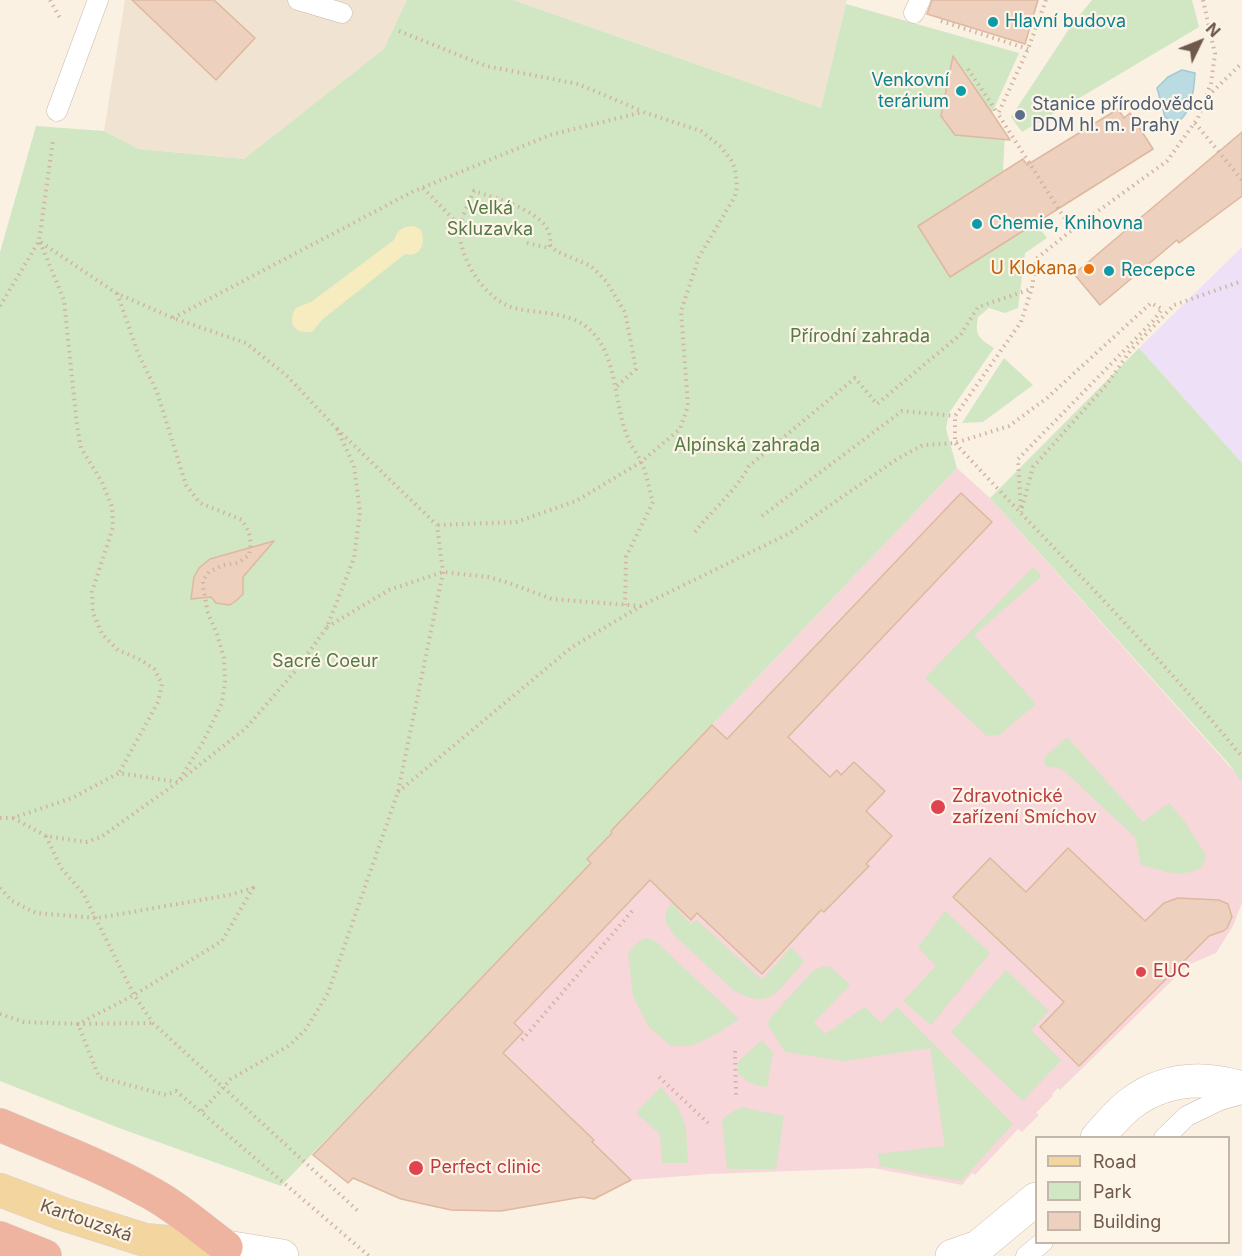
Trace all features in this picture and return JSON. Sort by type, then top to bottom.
[{"type":"highway","points":[[0,1125],[149,1191],[173,1207],[223,1253]]},
{"type":"highway","points":[[0,1238],[45,1256]]},
{"type":"main road","points":[[1098,1136],[1128,1105],[1146,1093],[1165,1085],[1205,1080],[1242,1088]]},
{"type":"main road","name":"Kartouzská","points":[[0,1190],[63,1215],[145,1240],[223,1253],[282,1256]]},
{"type":"main road","points":[[952,1256],[978,1247],[1035,1200]]},
{"type":"lane","points":[[57,111],[98,0]]},
{"type":"lane","points":[[298,0],[342,13]]},
{"type":"lane","points":[[1165,1136],[1187,1116],[1220,1100],[1242,1094]]},
{"type":"lane","points":[[1026,1256],[1041,1244]]},
{"type":"path","points":[[50,0],[63,24]]},
{"type":"path","points":[[998,114],[1028,49],[1046,0]]},
{"type":"path","points":[[1203,0],[1215,54],[1211,83],[1195,123],[1167,161],[1036,259],[1032,288],[1021,322],[955,416],[955,443],[1209,716],[1242,757]]},
{"type":"path","points":[[946,23],[1028,49]]},
{"type":"path","points":[[399,31],[486,66],[578,84],[643,112],[700,131],[711,138],[731,160],[735,168],[737,187],[735,196],[699,257],[681,310],[688,406],[680,429],[642,462],[576,501],[516,522],[437,525]]},
{"type":"path","points":[[1205,98],[1242,63]]},
{"type":"path","points":[[968,69],[1072,230]]},
{"type":"path","points":[[0,306],[39,241],[57,111]]},
{"type":"path","points":[[173,318],[423,188],[550,135],[643,112]]},
{"type":"path","points":[[1195,123],[1242,180]]},
{"type":"path","points":[[423,188],[460,226]]},
{"type":"path","points":[[550,246],[547,226],[533,215],[511,204],[474,191],[460,226],[460,246],[469,266],[483,286],[496,298],[513,308],[542,311],[577,321],[588,328],[603,345],[627,438],[642,462],[653,502],[626,557],[625,605]]},
{"type":"path","points":[[39,241],[116,293],[173,318],[246,343],[287,376],[437,525],[443,572],[398,792],[328,993],[306,1029],[290,1045],[231,1079],[201,1112]]},
{"type":"path","points":[[0,818],[13,818],[72,798],[118,773],[158,702],[162,684],[154,669],[141,660],[118,650],[102,634],[93,613],[92,592],[113,527],[112,507],[102,482],[81,448],[64,300],[39,241]]},
{"type":"path","points":[[527,243],[544,248],[550,246]]},
{"type":"path","points":[[550,246],[556,251],[591,266],[606,281],[625,312],[636,369],[615,387]]},
{"type":"path","points":[[1021,512],[1033,467],[1107,384],[1130,351],[1174,305],[1242,281]]},
{"type":"path","points":[[695,532],[710,512],[741,481],[749,466],[855,378],[878,404],[962,334],[978,308],[1032,288]]},
{"type":"path","points":[[116,293],[138,354],[157,392],[186,485],[200,503],[242,520],[249,532],[251,544],[249,555],[238,563],[223,565],[209,572],[203,580],[202,587],[208,613],[224,658],[224,692],[222,703],[202,744],[178,782]]},
{"type":"path","points":[[398,792],[572,647],[641,606],[790,533],[897,459],[923,446],[955,443],[1008,426],[1047,398],[1151,303],[1162,309],[1153,321],[1018,459],[1021,512]]},
{"type":"path","points":[[762,516],[902,411],[955,416]]},
{"type":"path","points":[[13,818],[46,836],[86,842],[101,837],[178,782],[246,728],[296,670],[327,627],[354,558],[360,512],[354,466],[338,429]]},
{"type":"path","points":[[327,627],[389,590],[443,572],[488,577],[552,599],[641,606]]},
{"type":"path","points":[[118,773],[178,782]]},
{"type":"path","points":[[46,836],[61,868],[83,893],[135,995],[153,1023],[358,1211]]},
{"type":"path","points":[[0,888],[12,901],[36,913],[97,918],[229,895],[253,888],[222,940],[135,995],[78,1024]]},
{"type":"path","points":[[522,1040],[633,910]]},
{"type":"path","points":[[0,1014],[24,1022],[153,1023]]},
{"type":"path","points":[[78,1024],[99,1077],[165,1095],[176,1091],[369,1256]]},
{"type":"path","points":[[735,1051],[736,1095]]},
{"type":"path","points":[[659,1077],[708,1123]]},
{"type":"shaded area","points":[[125,0],[407,0],[385,49],[244,159],[139,149],[104,131]]},
{"type":"shaded area","points":[[513,0],[847,0],[821,108]]},
{"type":"shaded area","points":[[1242,247],[1242,463],[1139,348]]},
{"type":"shaded area","name":"Zdravotnické zařízení Smíchov","points":[[957,468],[990,498],[1239,777],[1242,783],[1242,903],[1233,926],[1216,953],[1188,965],[1060,1090],[1058,1088],[1052,1094],[1053,1096],[1036,1113],[1039,1115],[1022,1132],[1018,1129],[975,1175],[972,1173],[962,1185],[873,1168],[710,1174],[631,1180],[456,1007],[591,863],[587,859],[612,833],[611,831]]},
{"type":"green space","name":"Sacré Coeur","points":[[407,0],[513,0],[821,108],[846,4],[1019,53],[992,113],[959,64],[950,69],[941,116],[955,135],[996,139],[1005,133],[1003,171],[918,226],[950,277],[1036,223],[1047,238],[1025,253],[1018,308],[1005,313],[989,308],[978,317],[979,336],[994,348],[949,413],[946,429],[957,468],[611,831],[612,833],[587,859],[591,863],[281,1186],[119,1128],[0,1081],[0,252],[36,126],[104,131],[139,149],[244,159],[384,49]]},
{"type":"green space","points":[[1092,0],[1192,0],[1199,27],[1022,132],[1011,117],[1073,23]]},
{"type":"green space","points":[[1139,348],[1242,463],[1242,783],[1229,764],[990,498]]},
{"type":"green space","points":[[1004,358],[1033,385],[983,422],[962,423]]},
{"type":"green space","points":[[1033,567],[1042,576],[974,635],[1036,704],[999,735],[987,736],[925,678]]},
{"type":"green space","points":[[1067,737],[1143,822],[1169,803],[1185,822],[1206,855],[1203,866],[1187,873],[1173,873],[1141,865],[1135,837],[1062,769],[1045,766],[1044,758]]},
{"type":"green space","points":[[675,898],[681,905],[677,910],[691,924],[697,920],[762,980],[791,947],[804,961],[773,994],[756,999],[745,996],[732,989],[675,936],[665,917]]},
{"type":"green space","points":[[945,911],[990,953],[931,1025],[903,1001],[936,966],[918,947]]},
{"type":"green space","points":[[646,938],[655,941],[739,1019],[715,1035],[691,1046],[671,1046],[649,1027],[633,996],[628,953],[639,941]]},
{"type":"green space","points":[[824,966],[831,967],[850,985],[814,1022],[825,1034],[865,1007],[881,1023],[897,1007],[1013,1124],[961,1181],[880,1166],[878,1154],[945,1146],[930,1048],[844,1061],[785,1052],[768,1025],[770,1018],[814,970]]},
{"type":"green space","points":[[1006,970],[1049,1011],[1031,1030],[1061,1060],[1023,1101],[951,1032]]},
{"type":"green space","points":[[762,1040],[773,1052],[767,1087],[751,1083],[738,1073],[738,1062]]},
{"type":"green space","points":[[661,1087],[679,1109],[686,1128],[688,1163],[662,1163],[660,1134],[636,1113]]},
{"type":"green space","points":[[742,1107],[784,1116],[776,1169],[727,1169],[722,1120]]},
{"type":"sand","points":[[414,226],[421,230],[423,240],[418,252],[405,254],[323,319],[312,332],[301,331],[294,326],[292,318],[296,308],[311,302],[394,240],[401,229]]},
{"type":"water","points":[[1182,70],[1195,73],[1193,95],[1184,115],[1173,124],[1165,117],[1157,88],[1168,77]]},
{"type":"building","points":[[132,0],[214,0],[255,38],[216,80]]},
{"type":"building","name":"Hlavní budova","points":[[932,0],[1038,0],[1025,44],[927,14]]},
{"type":"building","name":"Venkovní terárium","points":[[953,56],[1010,140],[955,135],[941,116]]},
{"type":"building","points":[[1118,109],[1124,118],[1130,113],[1153,149],[950,277],[918,226],[1023,159],[1027,165]]},
{"type":"building","points":[[1242,132],[1242,196],[1179,243],[1177,240],[1100,305],[1074,274]]},
{"type":"building","points":[[961,493],[992,522],[788,737],[830,777],[837,770],[841,775],[854,762],[885,791],[866,811],[892,836],[866,864],[869,866],[824,912],[821,910],[762,974],[697,913],[691,920],[650,880],[514,1023],[523,1032],[503,1053],[594,1140],[592,1142],[631,1180],[594,1199],[582,1197],[501,1211],[451,1210],[401,1199],[353,1178],[348,1183],[313,1155],[591,863],[587,859],[612,833],[611,831],[712,725],[727,739]]},
{"type":"building","points":[[274,541],[243,577],[243,594],[230,605],[216,603],[211,597],[191,599],[194,577],[199,568],[210,559]]},
{"type":"building","points":[[1068,848],[1145,921],[1164,903],[1178,898],[1219,900],[1228,904],[1232,917],[1227,928],[1209,936],[1079,1066],[1040,1027],[1064,1002],[953,897],[990,858],[1026,892]]},
{"type":"place","name":"Hlavní budova","points":[[993,22]]},
{"type":"place","name":"Venkovní terárium","points":[[961,91]]},
{"type":"place","name":"Stanice přírodovědců DDM hl. m. Prahy","points":[[1020,115]]},
{"type":"place","name":"Chemie, Knihovna","points":[[977,224]]},
{"type":"place","name":"U Klokana","points":[[1089,269]]},
{"type":"place","name":"Recepce","points":[[1109,271]]},
{"type":"place","name":"Zdravotnické zařízení Smíchov","points":[[938,807]]},
{"type":"place","name":"EUC","points":[[1141,972]]},
{"type":"place","name":"Perfect clinic","points":[[416,1168]]},
{"type":"park label","name":"Velká Skluzavka","points":[[490,219]]},
{"type":"park label","name":"Přírodní zahrada","points":[[860,337]]},
{"type":"park label","name":"Alpínská zahrada","points":[[747,446]]}]
